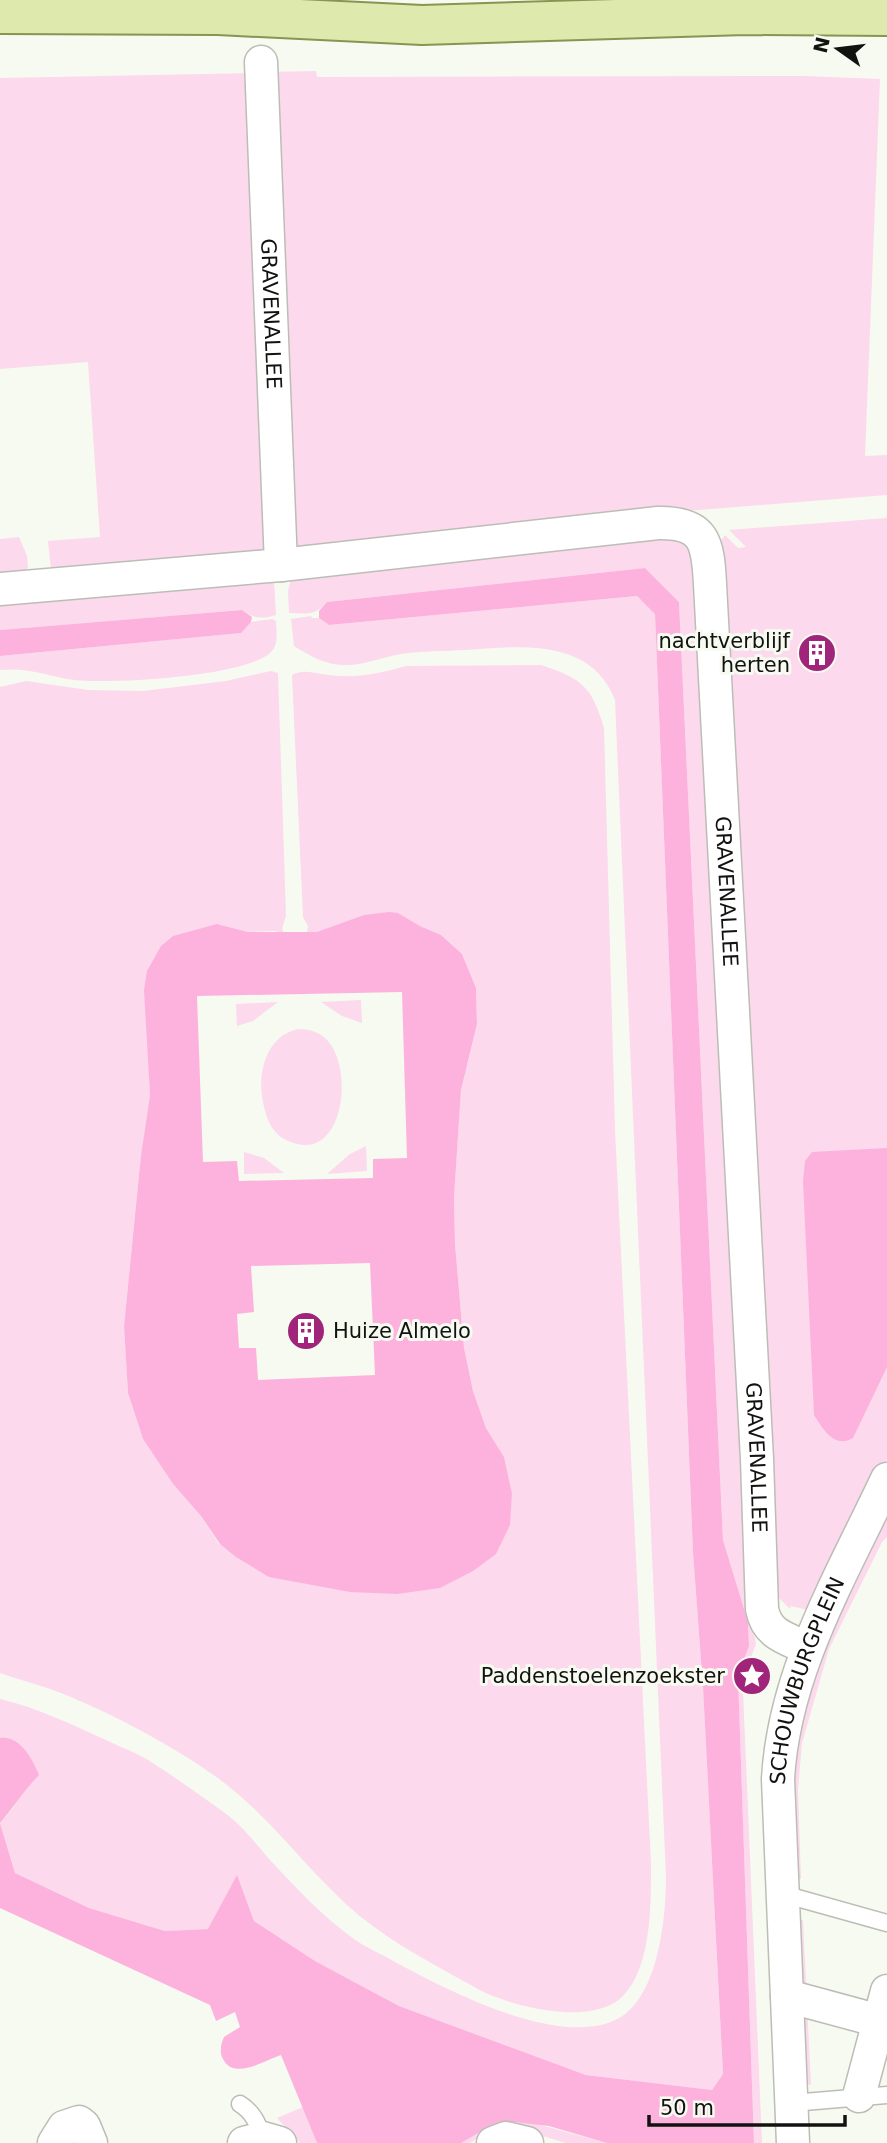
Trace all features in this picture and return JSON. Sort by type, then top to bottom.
[{"type":"main road","points":[[218,15],[440,0]]},
{"type":"main road","points":[[0,14],[218,15],[422,25],[745,15],[887,16]]},
{"type":"street","name":"GRAVENALLEE","points":[[261,62],[281,565]]},
{"type":"street","name":"GRAVENALLEE","points":[[0,589],[281,565],[658,523],[678,524],[694,529],[705,542],[710,584],[757,1459],[762,1609],[764,1621],[770,1630],[807,1648]]},
{"type":"street","name":"SCHOUWBURGPLEIN","points":[[793,2143],[779,1754],[788,1709],[807,1648],[887,1479]]},
{"type":"street","points":[[873,2096],[887,1991]]},
{"type":"street","points":[[787,1996],[883,2022]]},
{"type":"street","points":[[54,2143],[64,2127],[79,2122],[84,2126],[90,2143]]},
{"type":"street","points":[[493,2143],[506,2138],[527,2143]]},
{"type":"lane","points":[[782,1894],[887,1923]]},
{"type":"lane","points":[[792,2103],[873,2096]]},
{"type":"lane","points":[[240,2104],[258,2123],[262,2141]]},
{"type":"shaded area","points":[[316,71],[317,77],[806,76],[880,79],[865,456],[887,455],[887,495],[673,512],[294,556],[267,72]]},
{"type":"shaded area","points":[[256,73],[271,553],[51,570],[48,541],[100,537],[88,362],[0,369],[0,78]]},
{"type":"shaded area","points":[[887,518],[887,1459],[812,1611],[791,1606],[790,1609],[773,1592],[716,548],[725,535],[738,548],[746,547],[729,530]]},
{"type":"shaded area","points":[[659,531],[682,539],[697,557],[752,1623],[756,1644],[746,1670],[743,1691],[762,2143],[754,2143],[738,1676],[749,1646],[748,1622],[723,1540],[679,602],[645,568],[327,602],[314,612],[289,613],[288,591],[291,579]]},
{"type":"shaded area","points":[[19,537],[27,556],[28,568],[18,579],[0,581],[0,539]]},
{"type":"shaded area","points":[[645,568],[679,602],[723,1540],[748,1622],[749,1646],[738,1676],[754,2143],[607,2143],[549,2126],[514,2122],[494,2124],[461,2143],[317,2143],[281,2055],[242,2069],[228,2065],[223,2059],[221,2048],[224,2037],[240,2027],[235,2012],[216,2021],[210,2005],[0,1908],[0,1823],[15,1873],[89,1908],[165,1931],[208,1929],[237,1875],[254,1921],[315,1961],[399,2006],[586,2075],[712,2090],[723,2074],[703,1687],[693,1553],[655,614],[637,596],[329,625],[319,618],[319,611],[327,602]]},
{"type":"shaded area","points":[[274,581],[276,615],[267,617],[255,617],[242,610],[0,630],[0,598]]},
{"type":"shaded area","points":[[637,596],[655,613],[693,1553],[703,1687],[723,2074],[712,2090],[586,2075],[399,2006],[315,1961],[254,1921],[237,1876],[209,1929],[165,1931],[89,1908],[15,1873],[0,1823],[25,1788],[0,1738],[0,1699],[55,1717],[146,1759],[235,1821],[309,1901],[354,1939],[445,1988],[508,2014],[541,2023],[572,2027],[600,2025],[624,2015],[636,2003],[645,1988],[653,1970],[662,1931],[666,1877],[615,700],[604,680],[589,665],[571,655],[530,647],[425,652],[401,654],[358,664],[330,663],[294,646],[291,619],[311,616],[329,625]]},
{"type":"shaded area","points":[[242,610],[252,617],[241,633],[0,656],[0,630]]},
{"type":"shaded area","points":[[272,619],[276,621],[276,637],[271,652],[257,661],[208,673],[92,681],[29,671],[0,670],[0,656],[240,633],[251,622]]},
{"type":"shaded area","points":[[541,665],[566,674],[583,686],[595,702],[604,728],[615,1130],[651,1864],[648,1933],[640,1968],[633,1983],[623,1996],[611,2005],[579,2012],[543,2010],[510,2002],[477,1988],[415,1954],[347,1905],[251,1805],[215,1776],[145,1733],[89,1705],[0,1673],[0,687],[26,681],[88,690],[143,691],[226,681],[271,671],[278,673],[286,916],[282,928],[284,934],[275,931],[248,932],[217,924],[147,1026],[150,1095],[141,1155],[124,1326],[128,1393],[143,1439],[219,1544],[512,1493],[504,1457],[486,1428],[473,1391],[464,1348],[455,1244],[454,1198],[461,1090],[477,1024],[476,988],[462,954],[441,935],[398,913],[364,915],[326,931],[307,933],[308,926],[303,917],[292,675],[306,672],[358,676],[406,666]]},
{"type":"shaded area","points":[[398,913],[441,935],[462,954],[476,988],[477,1024],[461,1090],[454,1198],[455,1244],[464,1348],[473,1391],[486,1428],[504,1457],[512,1493],[510,1525],[496,1554],[473,1571],[440,1588],[397,1594],[350,1592],[269,1577],[220,1544],[201,1516],[173,1484],[143,1439],[128,1393],[124,1326],[141,1155],[150,1095],[144,990],[147,971],[161,946],[173,936],[217,924],[248,932],[317,932],[364,915]],"holes":[[[402,992],[407,1158],[373,1159],[373,1178],[239,1181],[237,1161],[203,1162],[197,996]],[[370,1263],[375,1375],[258,1380],[256,1348],[239,1348],[237,1314],[254,1312],[251,1266]]]},
{"type":"shaded area","points":[[361,1000],[362,1023],[342,1016],[321,1002]]},
{"type":"shaded area","points":[[278,1002],[253,1021],[237,1026],[236,1004]]},
{"type":"shaded area","points":[[298,1029],[314,1032],[327,1040],[336,1054],[341,1072],[339,1111],[332,1128],[322,1140],[307,1145],[288,1141],[274,1130],[266,1114],[261,1091],[263,1068],[271,1048],[278,1039]]},
{"type":"shaded area","points":[[366,1146],[367,1171],[327,1174],[350,1154]]},
{"type":"shaded area","points":[[887,1148],[887,1367],[853,1438],[840,1441],[830,1436],[814,1415],[803,1181],[805,1161],[812,1152]]},
{"type":"shaded area","points":[[244,1152],[264,1158],[284,1173],[244,1174]]},
{"type":"shaded area","points":[[887,1510],[887,1537],[882,1542],[829,1649],[802,1743],[798,1790],[801,1879],[794,1878],[790,1779],[814,1667]]},
{"type":"shaded area","points":[[0,1738],[7,1738],[20,1744],[39,1775],[0,1823]]},
{"type":"shaded area","points":[[795,1920],[803,1920],[811,2085],[803,2083]]},
{"type":"shaded area","points":[[303,2107],[317,2143],[300,2143],[277,2118]]},
{"type":"shaded area","points":[[504,2122],[533,2123],[607,2143],[566,2143],[519,2129],[487,2132],[470,2143],[461,2143],[486,2128]]},
{"type":"place","name":"nachtverblijf herten","points":[[817,653]]},
{"type":"place","name":"Huize Almelo","points":[[306,1331]]},
{"type":"place","name":"Paddenstoelenzoekster","points":[[752,1676]]}]
